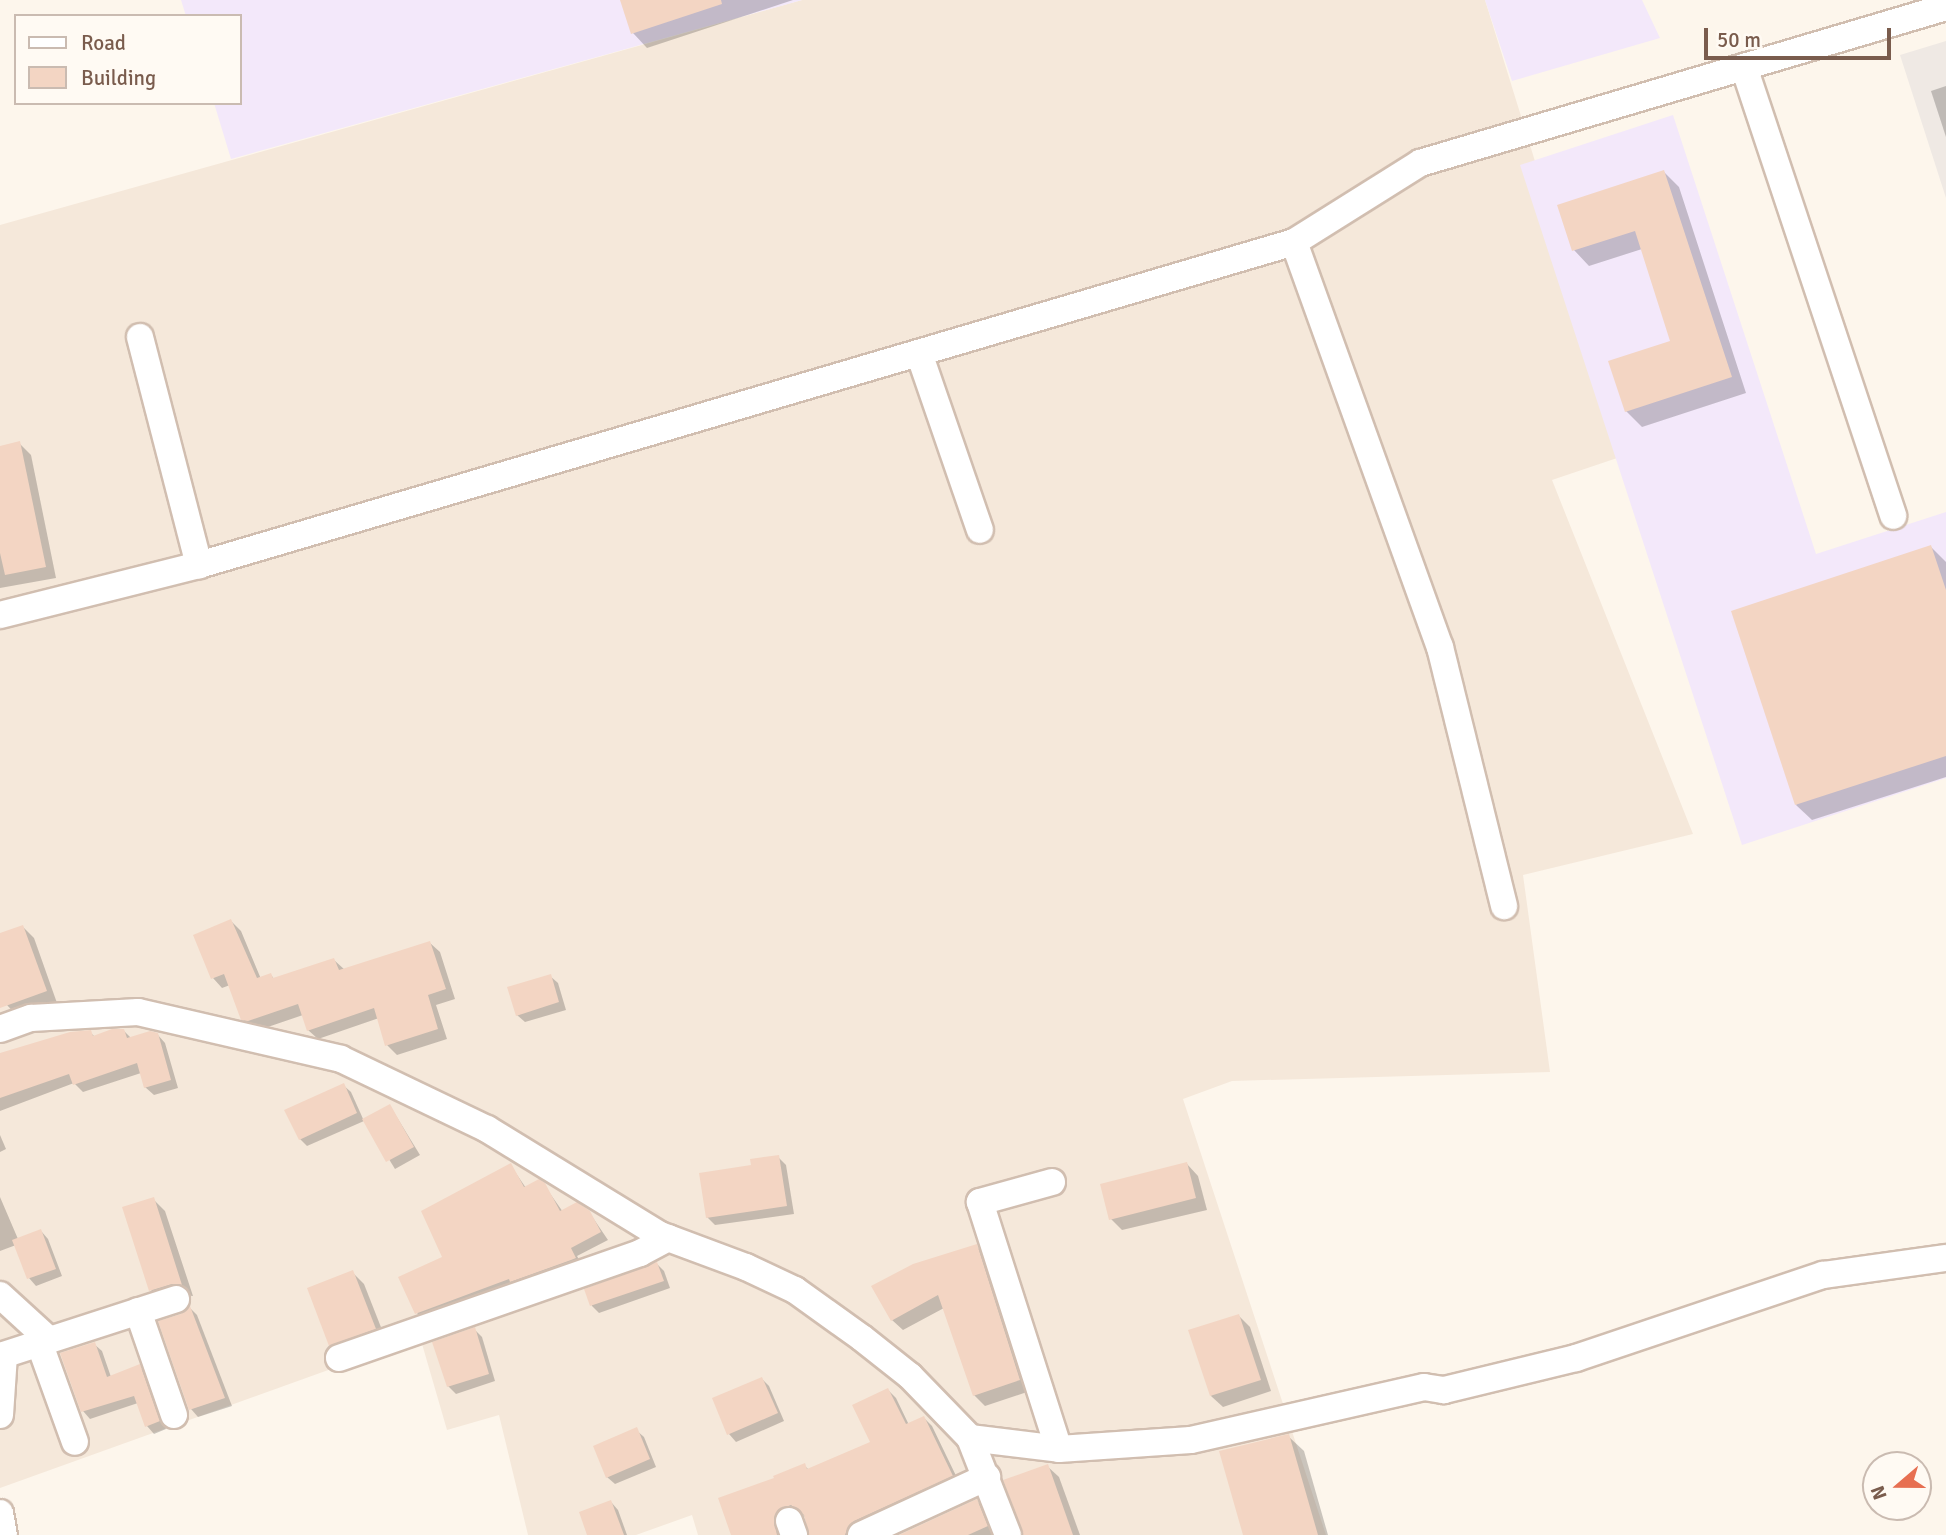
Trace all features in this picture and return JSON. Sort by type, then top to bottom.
[{"type":"street","points":[[0,615],[199,565],[1294,242],[1420,163],[1946,7]]},
{"type":"street","points":[[1744,67],[1893,516]]},
{"type":"street","points":[[1294,242],[1440,647],[1504,906]]},
{"type":"street","points":[[140,337],[199,565]]},
{"type":"street","points":[[919,353],[980,530]]},
{"type":"street","points":[[0,1029],[31,1018],[138,1012],[341,1059],[487,1129],[668,1238],[746,1267],[795,1290],[910,1376],[970,1438],[1008,1535]]},
{"type":"street","points":[[1052,1182],[980,1202],[1059,1449]]},
{"type":"street","points":[[339,1358],[640,1253],[668,1238]]},
{"type":"street","points":[[970,1438],[1059,1449],[1191,1440],[1424,1387],[1444,1390],[1576,1358],[1823,1275],[1946,1258]]},
{"type":"street","points":[[0,1295],[44,1341],[75,1442]]},
{"type":"street","points":[[0,1415],[2,1356],[176,1299]]},
{"type":"street","points":[[138,1311],[174,1415]]},
{"type":"street","points":[[860,1535],[987,1476]]},
{"type":"street","points":[[0,1513],[4,1535]]},
{"type":"shaded area","points":[[181,0],[802,0],[231,159],[215,105],[242,105],[242,14],[185,14]]},
{"type":"shaded area","points":[[802,0],[1485,0],[1626,455],[1552,480],[1693,834],[1523,875],[1550,1072],[1232,1081],[1183,1099],[1326,1535],[698,1535],[692,1515],[636,1535],[528,1535],[499,1415],[447,1430],[420,1337],[0,1488],[0,225]]},
{"type":"shaded area","points":[[1485,0],[1642,0],[1660,38],[1512,81]]},
{"type":"shaded area","points":[[1946,41],[1946,198],[1900,55]]},
{"type":"shaded area","points":[[1673,115],[1816,554],[1946,512],[1946,778],[1742,845],[1520,165]]},
{"type":"building","points":[[620,0],[721,0],[722,4],[631,34]]},
{"type":"building","points":[[1664,170],[1732,377],[1625,412],[1608,361],[1670,341],[1635,231],[1572,251],[1557,205]]},
{"type":"building","points":[[20,441],[46,567],[5,575],[0,553],[0,446]]},
{"type":"building","points":[[1931,545],[1946,590],[1946,756],[1795,805],[1731,611]]},
{"type":"building","points":[[231,919],[257,978],[271,973],[273,978],[334,958],[339,970],[430,941],[446,989],[428,995],[438,1029],[385,1046],[374,1008],[307,1031],[298,1004],[248,1021],[241,1020],[224,974],[211,979],[193,935]]},
{"type":"building","points":[[23,925],[47,991],[0,1008],[0,933]]},
{"type":"building","points":[[551,974],[559,1002],[516,1016],[507,987]]},
{"type":"building","points":[[112,1029],[124,1029],[127,1038],[150,1031],[158,1033],[171,1080],[144,1088],[137,1063],[73,1085],[69,1074],[0,1098],[0,1053],[70,1032],[91,1030],[93,1036]]},
{"type":"building","points":[[344,1083],[357,1113],[299,1140],[284,1110]]},
{"type":"building","points":[[390,1104],[414,1147],[386,1162],[362,1119]]},
{"type":"building","points":[[779,1155],[787,1206],[706,1218],[699,1173],[751,1165],[750,1159]]},
{"type":"building","points":[[1187,1162],[1196,1198],[1109,1220],[1100,1184]]},
{"type":"building","points":[[511,1163],[524,1187],[539,1179],[545,1183],[560,1211],[577,1202],[590,1211],[601,1232],[571,1248],[576,1258],[510,1282],[509,1279],[415,1314],[398,1277],[442,1257],[421,1211]]},
{"type":"building","points":[[154,1197],[182,1285],[172,1284],[149,1291],[122,1207]]},
{"type":"building","points":[[41,1229],[56,1269],[27,1279],[12,1240]]},
{"type":"building","points":[[977,1244],[1020,1380],[973,1396],[938,1295],[891,1321],[871,1286],[913,1264]]},
{"type":"building","points":[[657,1262],[664,1281],[590,1306],[584,1289]]},
{"type":"building","points":[[353,1270],[376,1329],[329,1346],[307,1288]]},
{"type":"building","points":[[190,1306],[225,1398],[189,1410],[158,1321],[181,1314]]},
{"type":"building","points":[[1239,1314],[1261,1380],[1210,1396],[1188,1330]]},
{"type":"building","points":[[475,1327],[489,1374],[447,1387],[432,1342]]},
{"type":"building","points":[[95,1342],[107,1377],[140,1364],[160,1421],[145,1427],[134,1396],[81,1412],[60,1353]]},
{"type":"building","points":[[762,1377],[778,1413],[727,1435],[712,1398]]},
{"type":"building","points":[[888,1388],[906,1424],[924,1416],[953,1476],[854,1521],[845,1535],[809,1535],[804,1515],[791,1505],[778,1510],[774,1518],[777,1535],[731,1535],[718,1498],[774,1478],[773,1476],[805,1463],[807,1469],[870,1442],[852,1405]]},
{"type":"building","points":[[637,1427],[650,1459],[606,1478],[593,1446]]},
{"type":"building","points":[[1289,1434],[1318,1535],[1243,1535],[1219,1451]]},
{"type":"building","points":[[1048,1464],[1073,1535],[1023,1535],[1003,1480]]},
{"type":"building","points":[[977,1499],[988,1526],[968,1535],[899,1535]]},
{"type":"building","points":[[611,1500],[624,1535],[587,1535],[579,1512]]}]
